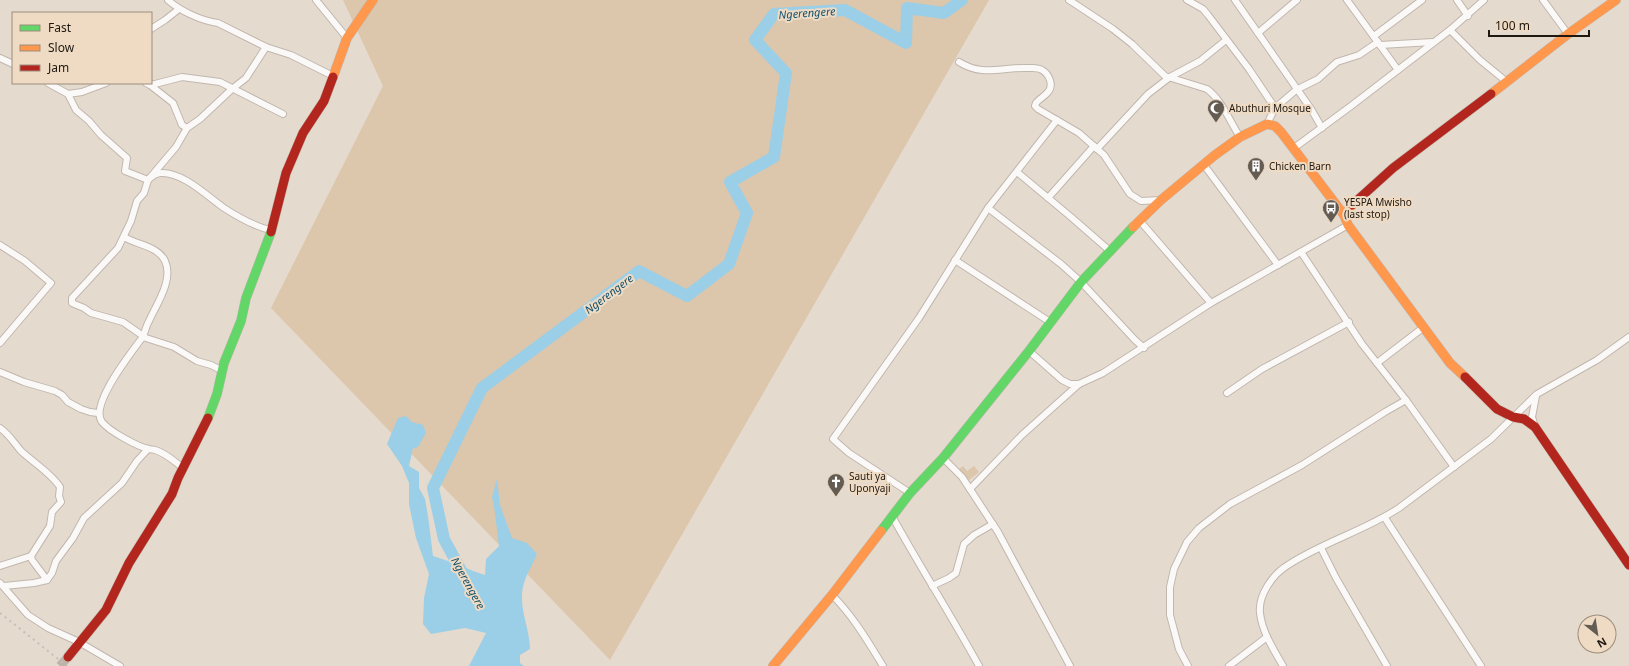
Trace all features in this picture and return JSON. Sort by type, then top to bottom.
[{"type":"street","points":[[168,0],[179,8],[208,22],[218,23],[266,47],[291,55],[333,76]]},
{"type":"street","points":[[316,0],[347,38]]},
{"type":"street","points":[[68,657],[106,610],[130,563],[172,494],[183,468],[205,425],[217,394],[224,364],[241,321],[246,298],[271,230],[286,173],[303,133],[324,101],[347,38],[373,0]]},
{"type":"street","points":[[1069,0],[1113,29],[1132,44],[1165,76],[1210,91],[1225,111],[1240,137]]},
{"type":"street","points":[[1077,6],[1083,0]]},
{"type":"street","points":[[1187,0],[1203,9],[1249,69],[1275,108]]},
{"type":"street","points":[[1235,0],[1322,128]]},
{"type":"street","points":[[1258,33],[1297,0]]},
{"type":"street","points":[[1347,0],[1398,70]]},
{"type":"street","points":[[773,666],[832,595],[910,493],[943,458],[1029,351],[1081,282],[1122,237],[1162,200],[1204,165],[1240,137],[1267,124],[1275,108],[1296,90],[1318,79],[1337,62],[1359,54],[1377,41],[1422,0]]},
{"type":"street","points":[[1456,0],[1468,16]]},
{"type":"street","points":[[1294,148],[1468,16],[1484,0]]},
{"type":"street","points":[[1543,0],[1568,34]]},
{"type":"street","points":[[1344,216],[1349,208],[1393,168],[1568,34],[1616,0]]},
{"type":"street","points":[[152,29],[179,8]]},
{"type":"street","points":[[1450,30],[1480,60],[1507,82]]},
{"type":"street","points":[[1048,198],[1095,147],[1148,94],[1170,77],[1200,61],[1226,40]]},
{"type":"street","points":[[1377,41],[1433,42]]},
{"type":"street","points":[[222,371],[211,365],[197,361],[174,347],[143,337],[123,322],[91,314],[84,308],[72,303],[72,298],[118,248],[135,212],[137,201],[144,193],[148,180],[176,147],[187,128],[200,119],[246,78],[266,47]]},
{"type":"street","points":[[0,58],[12,64]]},
{"type":"street","points":[[959,62],[972,69],[981,71],[1022,68],[1042,70],[1049,77],[1049,92],[1036,103],[1036,106],[1079,133],[1104,155],[1130,194],[1141,201],[1162,200]]},
{"type":"street","points":[[152,83],[182,77],[220,82],[282,114]]},
{"type":"street","points":[[50,84],[68,94],[76,110],[127,158],[125,171],[148,180]]},
{"type":"street","points":[[68,94],[82,92],[103,84]]},
{"type":"street","points":[[148,84],[173,103],[182,125],[187,128]]},
{"type":"street","points":[[910,493],[849,453],[833,440],[919,318],[988,208],[1057,120]]},
{"type":"street","points":[[1267,124],[1278,128],[1294,148],[1450,363],[1497,409],[1513,417],[1524,419],[1535,427]]},
{"type":"street","points":[[1204,165],[1278,265]]},
{"type":"street","points":[[1017,172],[1071,216],[1110,251]]},
{"type":"street","points":[[148,180],[159,173],[171,174],[191,184],[235,215],[264,229],[271,230]]},
{"type":"street","points":[[988,208],[1061,264],[1081,282],[1144,348]]},
{"type":"street","points":[[1140,221],[1211,303]]},
{"type":"street","points":[[970,489],[1022,435],[1079,384],[1103,373],[1144,348],[1211,303],[1348,224]]},
{"type":"street","points":[[124,237],[152,248],[166,262],[166,284],[163,294],[156,306],[143,337],[121,365],[98,413],[102,423],[125,438],[148,449],[156,450],[168,456],[183,468]]},
{"type":"street","points":[[0,245],[25,261],[51,283],[0,343]]},
{"type":"street","points":[[1301,252],[1377,363],[1406,400],[1454,467]]},
{"type":"street","points":[[955,260],[1050,322]]},
{"type":"street","points":[[1227,393],[1262,369],[1349,322]]},
{"type":"street","points":[[1377,363],[1424,327]]},
{"type":"street","points":[[1283,666],[1267,637],[1259,612],[1263,593],[1275,577],[1287,566],[1321,548],[1385,518],[1423,491],[1491,438],[1537,394],[1597,360],[1629,336]]},
{"type":"street","points":[[1029,351],[1062,380],[1070,384],[1079,384]]},
{"type":"street","points":[[0,372],[24,382],[55,391],[62,395],[68,402],[80,409],[98,413]]},
{"type":"street","points":[[1537,394],[1532,417],[1535,427],[1629,566]]},
{"type":"street","points":[[1188,666],[1179,649],[1170,615],[1170,587],[1174,569],[1187,542],[1199,528],[1230,504],[1302,465],[1406,400]]},
{"type":"street","points":[[0,428],[6,432],[19,449],[47,473],[60,487],[59,496],[61,502],[52,512],[50,526],[31,556],[0,566]]},
{"type":"street","points":[[2,584],[34,584],[47,580],[52,573],[56,561],[73,538],[84,518],[122,483],[137,461],[148,449]]},
{"type":"street","points":[[943,458],[962,477],[993,524],[1070,666]]},
{"type":"street","points":[[892,516],[916,560],[958,628],[979,666]]},
{"type":"street","points":[[1385,518],[1481,666]]},
{"type":"street","points":[[932,586],[956,573],[964,544],[974,535],[993,524]]},
{"type":"street","points":[[1321,548],[1332,572],[1387,666]]},
{"type":"street","points":[[31,556],[32,560],[47,580]]},
{"type":"street","points":[[2,584],[28,615],[48,628],[79,642],[120,666]]},
{"type":"street","points":[[832,595],[856,622],[883,666]]},
{"type":"street","points":[[1229,666],[1267,637]]},
{"type":"shaded area","points":[[343,0],[989,0],[610,660],[271,308],[383,86]]},
{"type":"shaded area","points":[[963,466],[967,471],[974,466],[979,472],[968,481],[959,469]]},
{"type":"water","points":[[406,416],[412,422],[423,425],[426,433],[418,447],[413,448],[409,466],[419,472],[419,488],[425,499],[433,556],[485,575],[486,559],[499,546],[492,497],[497,479],[500,505],[512,538],[527,543],[537,554],[525,579],[522,592],[523,608],[530,649],[520,655],[520,663],[524,666],[469,666],[486,633],[465,628],[431,634],[423,624],[424,598],[429,574],[416,538],[409,504],[409,483],[402,466],[387,444],[398,418]]},
{"type":"waterway","name":"Ngerengere","points":[[465,578],[444,539],[433,488],[482,388],[639,271],[687,296],[729,264],[747,213],[730,182],[774,157],[786,73],[755,40],[774,14],[845,10],[906,43],[907,8],[944,13],[962,0]]},
{"type":"tunnel","points":[[60,666],[68,657]]},
{"type":"railway","points":[[0,613],[67,666]]},
{"type":"traffic: fast","points":[[881,531],[910,493],[943,458],[1029,351],[1081,282],[1133,227]]},
{"type":"traffic: fast","points":[[208,418],[217,394],[224,363],[241,321],[246,298],[271,232]]},
{"type":"traffic: slow","points":[[333,77],[347,38],[373,0]]},
{"type":"traffic: slow","points":[[1491,94],[1568,34],[1616,0]]},
{"type":"traffic: slow","points":[[1133,227],[1161,200],[1215,155],[1240,137],[1267,124],[1275,126],[1281,132],[1344,215]]},
{"type":"traffic: slow","points":[[1352,205],[1344,215],[1348,225],[1450,363],[1465,377]]},
{"type":"traffic: slow","points":[[773,666],[832,595],[881,531]]},
{"type":"traffic: jam","points":[[271,232],[286,173],[303,133],[324,101],[333,77]]},
{"type":"traffic: jam","points":[[1352,205],[1393,168],[1491,94]]},
{"type":"traffic: jam","points":[[1465,377],[1497,409],[1513,417],[1524,419],[1535,427],[1629,565]]},
{"type":"traffic: jam","points":[[68,657],[106,610],[129,563],[172,494],[178,478],[208,418]]},
{"type":"place","name":"Abuthuri Mosque","points":[[1216,123]]},
{"type":"place","name":"Chicken Barn","points":[[1256,181]]},
{"type":"place","name":"YESPA Mwisho (last stop)","points":[[1331,223]]},
{"type":"place","name":"Sauti ya Uponyaji","points":[[836,497]]}]
